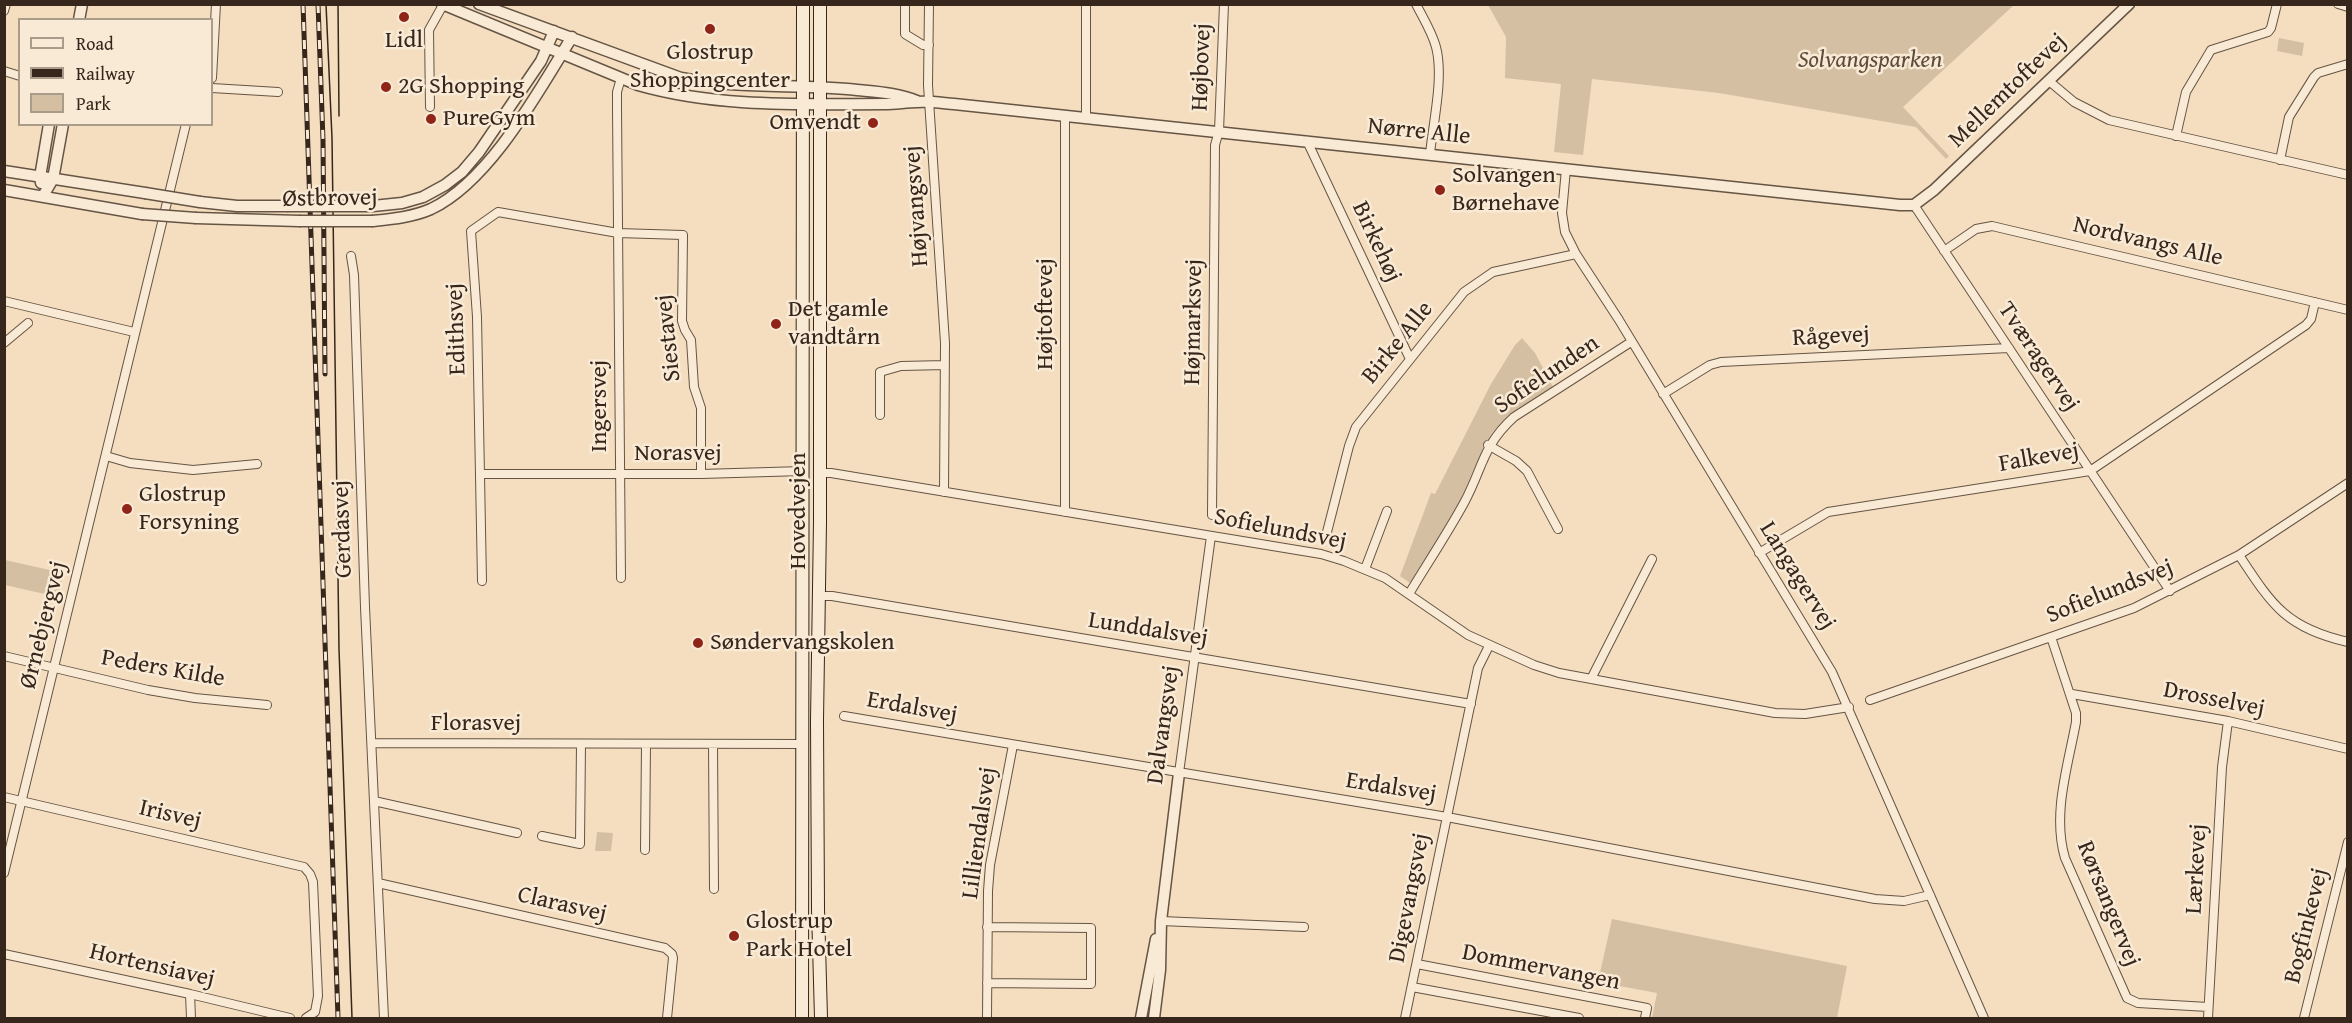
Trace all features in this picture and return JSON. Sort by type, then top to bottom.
[{"type":"main road","name":"Hovedvejen","points":[[802,1018],[803,4]]},
{"type":"main road","name":"Hovedvejen","points":[[820,4],[818,909],[821,1018]]},
{"type":"main road","points":[[803,471],[812,481],[813,530],[819,579]]},
{"type":"street","points":[[4,11],[6,4]]},
{"type":"street","points":[[213,60],[216,4]]},
{"type":"street","name":"Nørre Alle","points":[[479,4],[681,78],[706,82],[821,87],[901,95],[924,102]]},
{"type":"street","points":[[905,4],[905,34],[923,45],[929,45]]},
{"type":"street","name":"Højvangsvej","points":[[929,4],[929,45],[924,102],[945,365],[944,492]]},
{"type":"street","points":[[1086,4],[1086,117]]},
{"type":"street","name":"Højbovej","points":[[1219,131],[1224,4]]},
{"type":"street","points":[[1416,4],[1431,33],[1438,66],[1430,154]]},
{"type":"street","name":"Mellemtoftevej","points":[[1914,205],[1934,190],[2129,4]]},
{"type":"street","points":[[2176,136],[2186,92],[2211,50],[2270,31],[2277,4]]},
{"type":"street","points":[[2338,4],[2348,7]]},
{"type":"street","points":[[430,107],[429,30],[442,5]]},
{"type":"street","name":"Nørre Alle","points":[[442,5],[621,78],[670,93],[705,99],[802,104],[924,102],[1219,131],[1884,204],[1914,205]]},
{"type":"street","name":"Østbrovej","points":[[4,171],[237,206],[373,206],[402,203],[423,197],[462,172],[479,152],[521,91],[547,48],[554,31]]},
{"type":"street","name":"Østbrovej","points":[[4,189],[142,214],[196,218],[373,221],[404,217],[430,210],[451,198],[473,179],[502,144],[573,37]]},
{"type":"street","points":[[2280,160],[2289,117],[2314,77],[2318,73],[2348,64]]},
{"type":"street","points":[[618,234],[617,98],[621,78]]},
{"type":"street","points":[[2049,81],[2068,98],[2098,116],[2348,175]]},
{"type":"street","points":[[213,88],[278,92]]},
{"type":"street","name":"Højtoftevej","points":[[1065,115],[1065,512]]},
{"type":"street","points":[[43,196],[40,177],[49,126]]},
{"type":"street","points":[[43,196],[53,179],[63,126]]},
{"type":"street","name":"Ørnebjergvej","points":[[4,873],[186,126]]},
{"type":"street","name":"Højmarksvej","points":[[1212,515],[1215,145],[1219,131]]},
{"type":"street","name":"Birkehøj","points":[[1306,141],[1410,359]]},
{"type":"street","name":"Langagervej","points":[[1566,169],[1562,213],[1565,232],[1576,254],[1817,645],[1849,707],[1984,1018]]},
{"type":"street","name":"Tværagervej","points":[[1914,205],[2170,591]]},
{"type":"street","name":"Edithsvej","points":[[482,581],[477,317],[471,231],[498,212],[618,234]]},
{"type":"street","name":"Nordvangs Alle","points":[[1944,251],[1976,229],[1992,226],[2348,310]]},
{"type":"street","name":"Ingersvej","points":[[618,234],[621,578]]},
{"type":"street","name":"Siestavej","points":[[618,234],[683,235],[682,321],[692,340],[694,391],[701,408],[701,474]]},
{"type":"street","name":"Birke Alle","points":[[1327,532],[1356,427],[1464,292],[1493,272],[1576,254]]},
{"type":"street","name":"Gerdasvej","points":[[351,256],[354,275],[384,1018]]},
{"type":"street","points":[[4,301],[134,332]]},
{"type":"street","name":"Falkevej","points":[[1759,553],[1828,512],[2090,471],[2306,325],[2311,319],[2315,302]]},
{"type":"street","points":[[4,343],[28,323]]},
{"type":"street","name":"Sofielunden","points":[[1409,594],[1465,501],[1488,445],[1501,428],[1514,417],[1631,342]]},
{"type":"street","name":"Rågevej","points":[[1663,394],[1710,365],[1721,362],[2009,348]]},
{"type":"street","points":[[880,415],[880,372],[901,366],[945,365]]},
{"type":"street","name":"Sofielunden","points":[[1488,445],[1516,461],[1527,471],[1558,529]]},
{"type":"street","points":[[106,456],[130,463],[192,470],[257,464]]},
{"type":"street","name":"Norasvej","points":[[480,474],[701,474],[803,471]]},
{"type":"street","name":"Sofielundsvej","points":[[820,473],[1321,554],[1365,569],[1409,594],[1468,635],[1546,670],[1775,713],[1805,714],[1849,707]]},
{"type":"street","name":"Sofielundsvej","points":[[1870,700],[2134,608],[2239,555],[2348,483]]},
{"type":"street","points":[[1365,569],[1387,511]]},
{"type":"street","name":"Dalvangsvej","points":[[1154,1018],[1160,970],[1161,921],[1211,536]]},
{"type":"street","points":[[2239,555],[2265,595],[2286,617],[2311,632],[2348,642]]},
{"type":"street","points":[[1591,679],[1652,559]]},
{"type":"street","name":"Lunddalsvej","points":[[819,596],[832,596],[1471,704]]},
{"type":"street","name":"Rørsangervej","points":[[2051,637],[2072,694],[2076,722],[2060,814],[2061,843],[2120,984],[2127,998],[2138,1004],[2208,1007]]},
{"type":"street","name":"Digevangsvej","points":[[1406,1018],[1479,663],[1489,646]]},
{"type":"street","name":"Peders Kilde","points":[[4,656],[148,690],[195,698],[267,705]]},
{"type":"street","name":"Drosselvej","points":[[2072,694],[2228,721],[2348,749]]},
{"type":"street","name":"Erdalsvej","points":[[844,716],[1447,817],[1875,899],[1904,901],[1930,895]]},
{"type":"street","name":"Lærkevej","points":[[2208,1018],[2222,767],[2228,721]]},
{"type":"street","name":"Florasvej","points":[[372,743],[804,744]]},
{"type":"street","points":[[542,836],[580,844],[581,744]]},
{"type":"street","points":[[645,850],[646,744]]},
{"type":"street","points":[[713,744],[714,889]]},
{"type":"street","name":"Lilliendalsvej","points":[[987,1018],[990,865],[1013,745]]},
{"type":"street","name":"Irisvej","points":[[4,797],[300,866],[310,874],[313,887],[318,996],[315,1012],[306,1018]]},
{"type":"street","points":[[374,801],[517,833]]},
{"type":"street","name":"Bogfinkevej","points":[[2304,1018],[2348,842]]},
{"type":"street","name":"Clarasvej","points":[[378,884],[665,948],[673,958],[667,1018]]},
{"type":"street","points":[[1161,921],[1304,927]]},
{"type":"street","name":"Dalvangsvej","points":[[1141,1018],[1150,963],[1161,921]]},
{"type":"street","name":"Lilliendalsvej","points":[[987,927],[1091,928],[1090,984],[987,983]]},
{"type":"street","name":"Hortensiavej","points":[[4,954],[290,1018]]},
{"type":"street","name":"Dommervangen","points":[[1417,964],[1647,1008],[1645,1018]]},
{"type":"street","name":"Dommervangen","points":[[1412,987],[1579,1018]]},
{"type":"street","points":[[190,994],[191,1018]]},
{"type":"green space","name":"Solvangsparken","points":[[1488,5],[2014,5],[1903,107],[1949,156],[1946,159],[1916,127],[1719,93],[1592,79],[1583,155],[1554,152],[1561,84],[1505,78],[1506,37]]},
{"type":"green space","points":[[2279,38],[2304,43],[2302,56],[2277,51]]},
{"type":"green space","points":[[1522,338],[1535,353],[1553,387],[1510,414],[1491,434],[1462,498],[1410,583],[1400,576],[1431,493],[1435,494],[1491,384],[1515,345]]},
{"type":"green space","points":[[5,560],[63,573],[58,597],[5,585]]},
{"type":"green space","points":[[597,832],[613,833],[611,851],[595,851]]},
{"type":"green space","points":[[1612,919],[1847,966],[1837,1018],[1652,1018],[1657,993],[1598,982]]},
{"type":"tram line","points":[[326,4],[332,138],[339,649],[352,1018]]},
{"type":"tram line","points":[[338,4],[339,116]]},
{"type":"railway","points":[[303,4],[338,1018]]},
{"type":"railway","points":[[318,4],[323,140],[325,374]]},
{"type":"place","name":"Lidl","points":[[404,17]]},
{"type":"place","name":"Glostrup Shoppingcenter","points":[[710,29]]},
{"type":"place","name":"2G Shopping","points":[[386,87]]},
{"type":"place","name":"PureGym","points":[[431,119]]},
{"type":"place","name":"Omvendt","points":[[873,123]]},
{"type":"place","name":"Solvangen Børnehave","points":[[1440,190]]},
{"type":"place","name":"Det gamle vandtårn","points":[[776,324]]},
{"type":"place","name":"Glostrup Forsyning","points":[[127,509]]},
{"type":"place","name":"Søndervangskolen","points":[[698,643]]},
{"type":"place","name":"Glostrup Park Hotel","points":[[734,936]]}]
